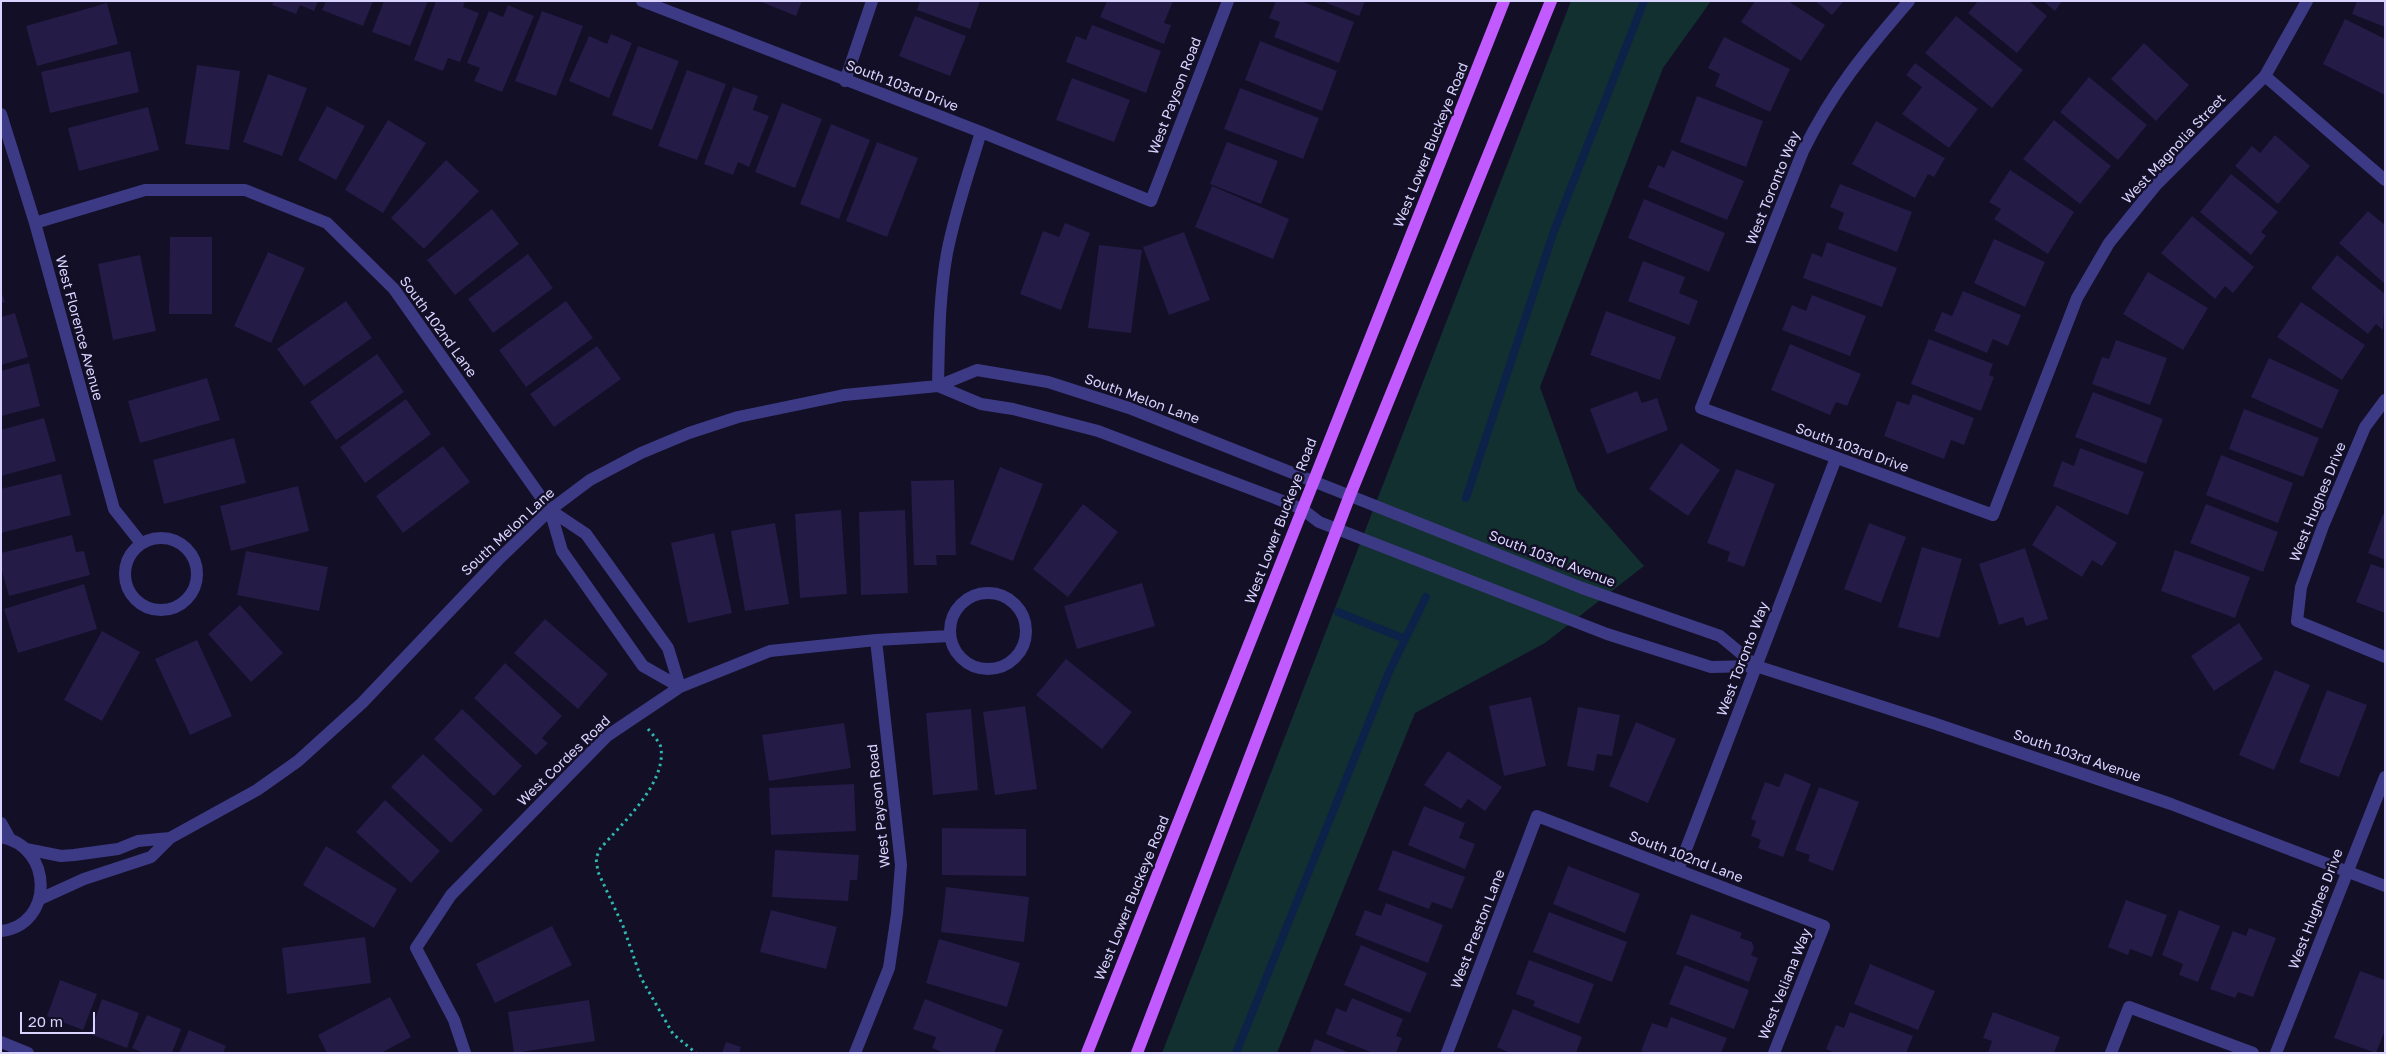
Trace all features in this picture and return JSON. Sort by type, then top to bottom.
[{"type":"main road","name":"West Lower Buckeye Road","points":[[1087,1053],[1312,480],[1504,1]]},
{"type":"main road","points":[[1137,1053],[1337,528],[1551,1]]},
{"type":"street","name":"South 103rd Drive","points":[[642,1],[981,132],[1151,201]]},
{"type":"street","points":[[846,81],[872,1]]},
{"type":"street","name":"West Payson Road","points":[[1151,201],[1228,1]]},
{"type":"street","name":"West Toronto Way","points":[[1701,408],[1800,160],[1821,115],[1859,59],[1909,1]]},
{"type":"street","name":"West Magnolia Street","points":[[1993,516],[2077,298],[2109,243],[2156,185],[2265,76],[2307,1]]},
{"type":"street","points":[[2265,76],[2385,180]]},
{"type":"street","name":"West Florence Avenue","points":[[1,114],[35,223],[114,509],[141,543]]},
{"type":"street","points":[[938,386],[942,288],[947,254],[957,209],[981,132]]},
{"type":"street","name":"South 102nd Lane","points":[[35,223],[145,190],[245,190],[327,223],[394,289],[550,510],[562,551],[643,666],[680,686]]},
{"type":"street","name":"South Melon Lane","points":[[40,899],[84,879],[151,856],[170,838],[257,790],[298,761],[362,703],[498,560],[550,510],[590,480],[641,453],[689,433],[738,417],[844,395],[938,386],[977,370],[1048,382],[1129,408],[1331,487]]},
{"type":"street","name":"South Melon Lane","points":[[938,386],[982,404],[1013,409],[1098,431],[1302,509],[1319,522]]},
{"type":"street","name":"West Hughes Drive","points":[[2385,400],[2365,427],[2323,526],[2301,587],[2297,621],[2385,657]]},
{"type":"street","name":"South 103rd Drive","points":[[1701,408],[1993,516]]},
{"type":"street","name":"West Toronto Way","points":[[1678,870],[1836,458]]},
{"type":"street","name":"South 103rd Avenue","points":[[1331,487],[1582,588],[1720,636],[1756,666]]},
{"type":"street","name":"South 102nd Lane","points":[[550,510],[586,534],[668,648],[680,686]]},
{"type":"street","name":"South 103rd Avenue","points":[[1319,522],[1607,634],[1711,666],[1756,666],[2171,804],[2385,886]]},
{"type":"street","points":[[152,538],[165,538],[177,541],[194,558],[197,570],[196,582],[192,594],[184,603],[173,609],[162,611],[150,610],[139,604],[131,596],[125,585],[124,573],[129,556],[141,543],[152,538]]},
{"type":"street","points":[[984,593],[996,594],[1012,602],[1023,616],[1026,629],[1025,642],[1019,654],[1010,663],[991,669],[972,667],[961,659],[953,649],[950,636],[950,624],[954,612],[972,596],[984,593]]},
{"type":"street","name":"West Cordes Road","points":[[465,1053],[454,1020],[416,948],[451,895],[607,736],[680,686],[770,651],[876,640],[950,636]]},
{"type":"street","name":"West Payson Road","points":[[855,1053],[888,968],[897,914],[901,865],[876,640]]},
{"type":"street","name":"West Hughes Drive","points":[[2276,1053],[2385,777]]},
{"type":"street","name":"South 102nd Lane","points":[[1536,816],[1824,926]]},
{"type":"street","name":"West Preston Lane","points":[[1447,1053],[1536,816]]},
{"type":"street","points":[[1,823],[6,838],[26,849],[35,860],[40,872],[40,899],[33,913],[21,924],[1,931]]},
{"type":"street","name":"South Melon Lane","points":[[26,849],[61,856],[118,849],[138,841],[170,838]]},
{"type":"street","name":"West Veliana Way","points":[[1774,1053],[1824,926]]},
{"type":"street","points":[[2111,1053],[2129,1007],[2253,1053]]},
{"type":"street","points":[[1,1042],[28,1053]]},
{"type":"path","points":[[636,715],[661,747],[660,765],[642,801],[600,849],[596,858],[598,872],[620,920],[641,978],[673,1034],[696,1053]]},
{"type":"green space","points":[[1571,1],[1711,1],[1663,68],[1540,387],[1577,490],[1644,566],[1545,643],[1415,713],[1277,1053],[1162,1053]]},
{"type":"building","points":[[274,1],[318,1],[314,11],[300,5],[296,14],[272,5]]},
{"type":"building","points":[[326,1],[373,1],[363,26],[322,10]]},
{"type":"building","points":[[384,1],[428,1],[410,46],[372,32]]},
{"type":"building","points":[[436,1],[465,1],[463,7],[479,13],[460,62],[448,58],[443,71],[414,60]]},
{"type":"building","points":[[759,1],[802,1],[796,16]]},
{"type":"building","points":[[920,1],[980,1],[970,29],[917,10]]},
{"type":"building","points":[[1107,1],[1173,1],[1164,23],[1171,25],[1164,44],[1100,17]]},
{"type":"building","points":[[1276,1],[1301,1],[1354,22],[1339,63],[1274,37],[1280,22],[1269,18]]},
{"type":"building","points":[[1322,1],[1365,1],[1359,16]]},
{"type":"building","points":[[1755,1],[1788,1],[1825,25],[1801,61],[1741,22]]},
{"type":"building","points":[[1815,1],[1844,1],[1832,15]]},
{"type":"building","points":[[1978,1],[2029,1],[2047,16],[2017,53],[1968,13]]},
{"type":"building","points":[[2043,1],[2062,1],[2055,11]]},
{"type":"building","points":[[2357,1],[2385,1],[2385,27],[2352,14]]},
{"type":"building","points":[[107,3],[118,44],[37,66],[26,26]]},
{"type":"building","points":[[508,5],[534,16],[502,92],[474,81],[480,68],[467,63],[489,11],[503,17]]},
{"type":"building","points":[[542,11],[583,26],[556,96],[515,81]]},
{"type":"building","points":[[915,16],[966,36],[950,76],[899,56]]},
{"type":"building","points":[[1956,16],[2023,70],[1992,108],[1925,53]]},
{"type":"building","points":[[2345,19],[2385,39],[2385,95],[2323,64]]},
{"type":"building","points":[[1092,25],[1161,51],[1146,93],[1066,62],[1076,36],[1086,40]]},
{"type":"building","points":[[611,34],[632,43],[609,98],[569,81],[589,36],[607,44]]},
{"type":"building","points":[[1724,37],[1790,69],[1770,112],[1715,86],[1720,74],[1708,68]]},
{"type":"building","points":[[1260,41],[1337,71],[1322,111],[1245,80]]},
{"type":"building","points":[[2144,43],[2189,85],[2156,121],[2111,79]]},
{"type":"building","points":[[638,46],[679,61],[652,130],[612,115]]},
{"type":"building","points":[[130,51],[139,92],[50,113],[41,72]]},
{"type":"building","points":[[1915,63],[1978,109],[1949,148],[1902,114],[1922,87],[1906,75]]},
{"type":"building","points":[[197,65],[240,71],[229,150],[185,144]]},
{"type":"building","points":[[687,70],[726,84],[697,160],[658,146]]},
{"type":"building","points":[[268,74],[307,88],[282,156],[243,142]]},
{"type":"building","points":[[2089,77],[2147,125],[2118,160],[2060,112]]},
{"type":"building","points":[[1072,78],[1130,100],[1114,142],[1056,120]]},
{"type":"building","points":[[733,87],[758,96],[753,110],[769,116],[749,167],[738,162],[733,175],[704,164]]},
{"type":"building","points":[[1240,88],[1319,118],[1303,159],[1224,129]]},
{"type":"building","points":[[1697,96],[1763,121],[1746,167],[1680,142]]},
{"type":"building","points":[[782,103],[822,119],[795,188],[755,172]]},
{"type":"building","points":[[327,106],[365,126],[336,180],[298,160]]},
{"type":"building","points":[[148,107],[159,150],[79,171],[68,128]]},
{"type":"building","points":[[388,120],[426,143],[383,213],[345,190]]},
{"type":"building","points":[[2054,120],[2111,166],[2080,204],[2023,159]]},
{"type":"building","points":[[1876,121],[1945,158],[1934,177],[1928,174],[1915,198],[1852,164]]},
{"type":"building","points":[[831,124],[870,140],[839,219],[800,204]]},
{"type":"building","points":[[2275,135],[2310,166],[2278,204],[2235,166],[2252,146],[2260,153]]},
{"type":"building","points":[[877,142],[918,158],[887,237],[846,221]]},
{"type":"building","points":[[1227,142],[1278,161],[1261,204],[1210,184]]},
{"type":"building","points":[[1672,150],[1744,181],[1727,220],[1648,187],[1658,165],[1664,168]]},
{"type":"building","points":[[446,160],[479,191],[424,249],[391,218]]},
{"type":"building","points":[[2010,170],[2074,212],[2048,254],[1994,219],[2001,209],[1989,202]]},
{"type":"building","points":[[2231,174],[2278,212],[2261,232],[2266,236],[2251,255],[2200,212]]},
{"type":"building","points":[[1840,184],[1912,212],[1897,252],[1838,229],[1844,213],[1830,207]]},
{"type":"building","points":[[1212,186],[1289,219],[1273,259],[1195,227]]},
{"type":"building","points":[[1644,199],[1725,233],[1709,272],[1628,238]]},
{"type":"building","points":[[492,209],[519,244],[455,295],[427,260]]},
{"type":"building","points":[[2368,211],[2385,225],[2385,284],[2339,243]]},
{"type":"building","points":[[2192,216],[2254,267],[2233,293],[2225,286],[2215,299],[2161,253]]},
{"type":"building","points":[[1065,223],[1090,233],[1061,310],[1020,294],[1043,231],[1059,237]]},
{"type":"building","points":[[1184,232],[1210,300],[1169,315],[1143,247]]},
{"type":"building","points":[[170,237],[212,237],[212,314],[169,314]]},
{"type":"building","points":[[1994,239],[2045,262],[2025,307],[1974,283]]},
{"type":"building","points":[[1827,242],[1897,268],[1882,307],[1803,278],[1812,253],[1822,257]]},
{"type":"building","points":[[1099,245],[1142,250],[1131,333],[1088,328]]},
{"type":"building","points":[[268,252],[305,268],[271,343],[234,326]]},
{"type":"building","points":[[528,254],[553,288],[493,333],[468,299]]},
{"type":"building","points":[[140,255],[156,331],[113,340],[98,264]]},
{"type":"building","points":[[2337,255],[2385,294],[2383,330],[2376,324],[2368,334],[2311,288]]},
{"type":"building","points":[[1643,261],[1685,277],[1679,293],[1698,301],[1689,325],[1628,301]]},
{"type":"building","points":[[2148,272],[2208,308],[2183,350],[2123,314]]},
{"type":"building","points":[[1,291],[5,302],[1,303]]},
{"type":"building","points":[[1963,291],[2021,315],[2008,346],[1993,339],[1987,353],[1934,331],[1942,312],[1952,316]]},
{"type":"building","points":[[1812,295],[1866,316],[1850,356],[1782,330],[1792,305],[1806,311]]},
{"type":"building","points":[[346,301],[372,338],[304,386],[277,349]]},
{"type":"building","points":[[566,301],[593,338],[526,387],[499,350]]},
{"type":"building","points":[[2301,302],[2365,345],[2342,380],[2277,337]]},
{"type":"building","points":[[1606,311],[1676,337],[1660,380],[1590,355]]},
{"type":"building","points":[[15,313],[28,357],[1,365],[1,317]]},
{"type":"building","points":[[1929,339],[1993,364],[1989,375],[1994,377],[1981,411],[1911,384]]},
{"type":"building","points":[[2116,340],[2167,358],[2150,405],[2092,384],[2102,357],[2109,359]]},
{"type":"building","points":[[1790,344],[1861,374],[1847,406],[1836,402],[1830,415],[1771,390]]},
{"type":"building","points":[[597,346],[621,379],[554,427],[530,394]]},
{"type":"building","points":[[377,354],[404,392],[336,440],[310,402]]},
{"type":"building","points":[[2269,358],[2339,390],[2322,429],[2251,397]]},
{"type":"building","points":[[29,363],[40,406],[1,416],[1,371]]},
{"type":"building","points":[[207,378],[220,420],[140,443],[128,401]]},
{"type":"building","points":[[1637,391],[1642,403],[1657,398],[1668,430],[1607,454],[1590,409]]},
{"type":"building","points":[[2093,392],[2163,419],[2146,464],[2075,437]]},
{"type":"building","points":[[1913,394],[1974,418],[1964,445],[1951,440],[1944,459],[1884,436],[1897,401],[1909,405]]},
{"type":"building","points":[[406,399],[431,434],[365,483],[340,447]]},
{"type":"building","points":[[2244,409],[2319,438],[2303,477],[2229,449]]},
{"type":"building","points":[[44,418],[56,461],[1,476],[1,430]]},
{"type":"building","points":[[234,438],[246,483],[164,504],[153,460]]},
{"type":"building","points":[[1681,443],[1720,470],[1688,516],[1649,489]]},
{"type":"building","points":[[443,446],[470,482],[403,533],[376,496]]},
{"type":"building","points":[[2080,448],[2144,472],[2128,515],[2053,486],[2062,461],[2074,466]]},
{"type":"building","points":[[2221,455],[2293,483],[2278,523],[2206,495]]},
{"type":"building","points":[[1000,467],[1043,484],[1013,561],[970,544]]},
{"type":"building","points":[[1736,469],[1775,484],[1744,567],[1727,561],[1730,552],[1707,543]]},
{"type":"building","points":[[61,474],[71,515],[1,533],[1,489]]},
{"type":"building","points":[[954,480],[956,555],[936,555],[937,565],[914,565],[911,481]]},
{"type":"building","points":[[298,486],[309,531],[231,551],[220,506]]},
{"type":"building","points":[[1083,504],[1118,532],[1068,597],[1033,569]]},
{"type":"building","points":[[2206,504],[2278,532],[2263,572],[2190,543]]},
{"type":"building","points":[[2057,505],[2117,543],[2102,566],[2092,560],[2082,577],[2032,545]]},
{"type":"building","points":[[841,510],[847,594],[800,598],[795,514]]},
{"type":"building","points":[[905,510],[908,593],[861,595],[859,512]]},
{"type":"building","points":[[2383,514],[2385,515],[2385,560],[2368,553]]},
{"type":"building","points":[[775,523],[789,604],[745,611],[731,531]]},
{"type":"building","points":[[1869,523],[1906,537],[1881,603],[1844,589]]},
{"type":"building","points":[[714,533],[732,613],[688,623],[671,543]]},
{"type":"building","points":[[72,535],[76,552],[84,551],[90,575],[9,596],[1,568],[1,553]]},
{"type":"building","points":[[1922,547],[1962,559],[1939,638],[1898,627]]},
{"type":"building","points":[[2025,548],[2048,619],[2026,626],[2023,617],[1999,625],[1979,564]]},
{"type":"building","points":[[2175,550],[2250,577],[2235,618],[2161,591]]},
{"type":"building","points":[[246,551],[328,567],[319,611],[237,595]]},
{"type":"building","points":[[2371,564],[2385,569],[2385,613],[2356,602]]},
{"type":"building","points":[[1142,583],[1155,626],[1077,649],[1064,606]]},
{"type":"building","points":[[84,584],[97,629],[18,653],[4,609]]},
{"type":"building","points":[[240,605],[283,653],[251,682],[208,634]]},
{"type":"building","points":[[545,619],[608,674],[578,709],[514,653]]},
{"type":"building","points":[[2239,623],[2263,659],[2214,691],[2191,656]]},
{"type":"building","points":[[102,631],[140,652],[102,721],[64,700]]},
{"type":"building","points":[[197,640],[232,716],[190,735],[155,659]]},
{"type":"building","points":[[1066,659],[1132,712],[1102,749],[1036,695]]},
{"type":"building","points":[[505,663],[562,716],[542,738],[548,743],[536,755],[474,698]]},
{"type":"building","points":[[2275,670],[2310,685],[2274,770],[2239,755]]},
{"type":"building","points":[[2327,690],[2367,705],[2339,777],[2299,762]]},
{"type":"building","points":[[1531,697],[1546,766],[1504,776],[1489,706]]},
{"type":"building","points":[[1025,706],[1037,789],[995,795],[983,712]]},
{"type":"building","points":[[1578,707],[1620,715],[1612,756],[1597,754],[1594,771],[1567,766]]},
{"type":"building","points":[[462,709],[522,766],[494,796],[434,739]]},
{"type":"building","points":[[971,709],[978,790],[933,795],[926,713]]},
{"type":"building","points":[[1636,722],[1676,739],[1648,803],[1609,786]]},
{"type":"building","points":[[844,723],[851,768],[769,781],[762,735]]},
{"type":"building","points":[[1448,751],[1502,787],[1485,811],[1468,799],[1461,809],[1424,785]]},
{"type":"building","points":[[423,754],[483,810],[451,843],[391,787]]},
{"type":"building","points":[[1785,773],[1811,784],[1783,857],[1758,848],[1761,840],[1751,836],[1756,821],[1751,819],[1765,782],[1779,787]]},
{"type":"building","points":[[854,784],[856,831],[771,835],[769,788]]},
{"type":"building","points":[[1819,787],[1859,802],[1833,871],[1808,861],[1810,855],[1795,850]]},
{"type":"building","points":[[385,800],[440,851],[411,883],[356,832]]},
{"type":"building","points":[[1424,806],[1465,823],[1459,838],[1475,844],[1465,869],[1408,845]]},
{"type":"building","points":[[942,828],[1026,829],[1026,876],[942,875]]},
{"type":"building","points":[[326,846],[397,889],[374,928],[303,885]]},
{"type":"building","points":[[775,850],[859,855],[857,880],[850,880],[848,901],[772,897]]},
{"type":"building","points":[[1393,850],[1465,877],[1452,909],[1432,902],[1429,909],[1378,890]]},
{"type":"building","points":[[1568,866],[1640,894],[1625,933],[1553,904]]},
{"type":"building","points":[[946,887],[1029,897],[1024,942],[941,932]]},
{"type":"building","points":[[2126,900],[2167,915],[2152,957],[2130,949],[2128,955],[2108,947]]},
{"type":"building","points":[[1386,903],[1443,925],[1428,963],[1355,935],[1365,910],[1381,916]]},
{"type":"building","points":[[771,910],[837,927],[826,969],[760,952]]},
{"type":"building","points":[[2179,910],[2220,926],[2198,982],[2179,975],[2183,964],[2162,955]]},
{"type":"building","points":[[1549,912],[1627,942],[1612,982],[1533,952]]},
{"type":"building","points":[[1691,914],[1742,933],[1740,938],[1752,942],[1754,948],[1751,955],[1758,958],[1749,982],[1676,954]]},
{"type":"building","points":[[552,926],[572,965],[495,1003],[476,964]]},
{"type":"building","points":[[2249,928],[2276,938],[2253,997],[2238,992],[2235,998],[2210,989],[2233,931],[2246,936]]},
{"type":"building","points":[[365,937],[371,983],[287,994],[282,948]]},
{"type":"building","points":[[939,939],[1020,963],[1007,1007],[926,983]]},
{"type":"building","points":[[1361,945],[1427,973],[1410,1013],[1344,985]]},
{"type":"building","points":[[1529,960],[1594,984],[1579,1024],[1533,1006],[1535,1001],[1516,994]]},
{"type":"building","points":[[1870,964],[1935,991],[1918,1030],[1854,1004]]},
{"type":"building","points":[[1685,965],[1749,990],[1734,1029],[1669,1004]]},
{"type":"building","points":[[2360,971],[2385,980],[2385,1030],[2376,1053],[2334,1038]]},
{"type":"building","points":[[60,980],[97,994],[83,1030],[47,1016]]},
{"type":"building","points":[[390,997],[411,1037],[381,1053],[327,1053],[318,1035]]},
{"type":"building","points":[[1352,998],[1403,1019],[1396,1036],[1402,1038],[1396,1053],[1373,1053],[1326,1034],[1336,1008],[1346,1012]]},
{"type":"building","points":[[102,999],[139,1013],[127,1048],[90,1034]]},
{"type":"building","points":[[925,999],[1003,1030],[994,1053],[944,1053],[932,1048],[936,1037],[913,1029]]},
{"type":"building","points":[[589,1000],[595,1041],[514,1053],[508,1012]]},
{"type":"building","points":[[1513,1009],[1582,1037],[1576,1053],[1510,1053],[1497,1047]]},
{"type":"building","points":[[1850,1012],[1913,1036],[1906,1053],[1835,1053],[1826,1049],[1836,1025],[1844,1028]]},
{"type":"building","points":[[1993,1012],[2060,1037],[2054,1053],[1988,1053],[1992,1041],[1983,1038]]},
{"type":"building","points":[[147,1015],[181,1029],[172,1053],[143,1053],[132,1048]]},
{"type":"building","points":[[1671,1017],[1727,1038],[1721,1053],[1647,1053],[1641,1051],[1652,1023],[1667,1028]]},
{"type":"building","points":[[189,1030],[226,1046],[223,1053],[179,1053]]},
{"type":"building","points":[[1315,1039],[1350,1053],[1310,1053]]},
{"type":"building","points":[[726,1042],[741,1047],[739,1053],[722,1053]]},
{"type":"waterway","points":[[1466,498],[1554,231],[1644,1]]},
{"type":"waterway","points":[[1236,1053],[1389,672],[1426,597]]},
{"type":"waterway","points":[[1338,612],[1405,639]]}]
